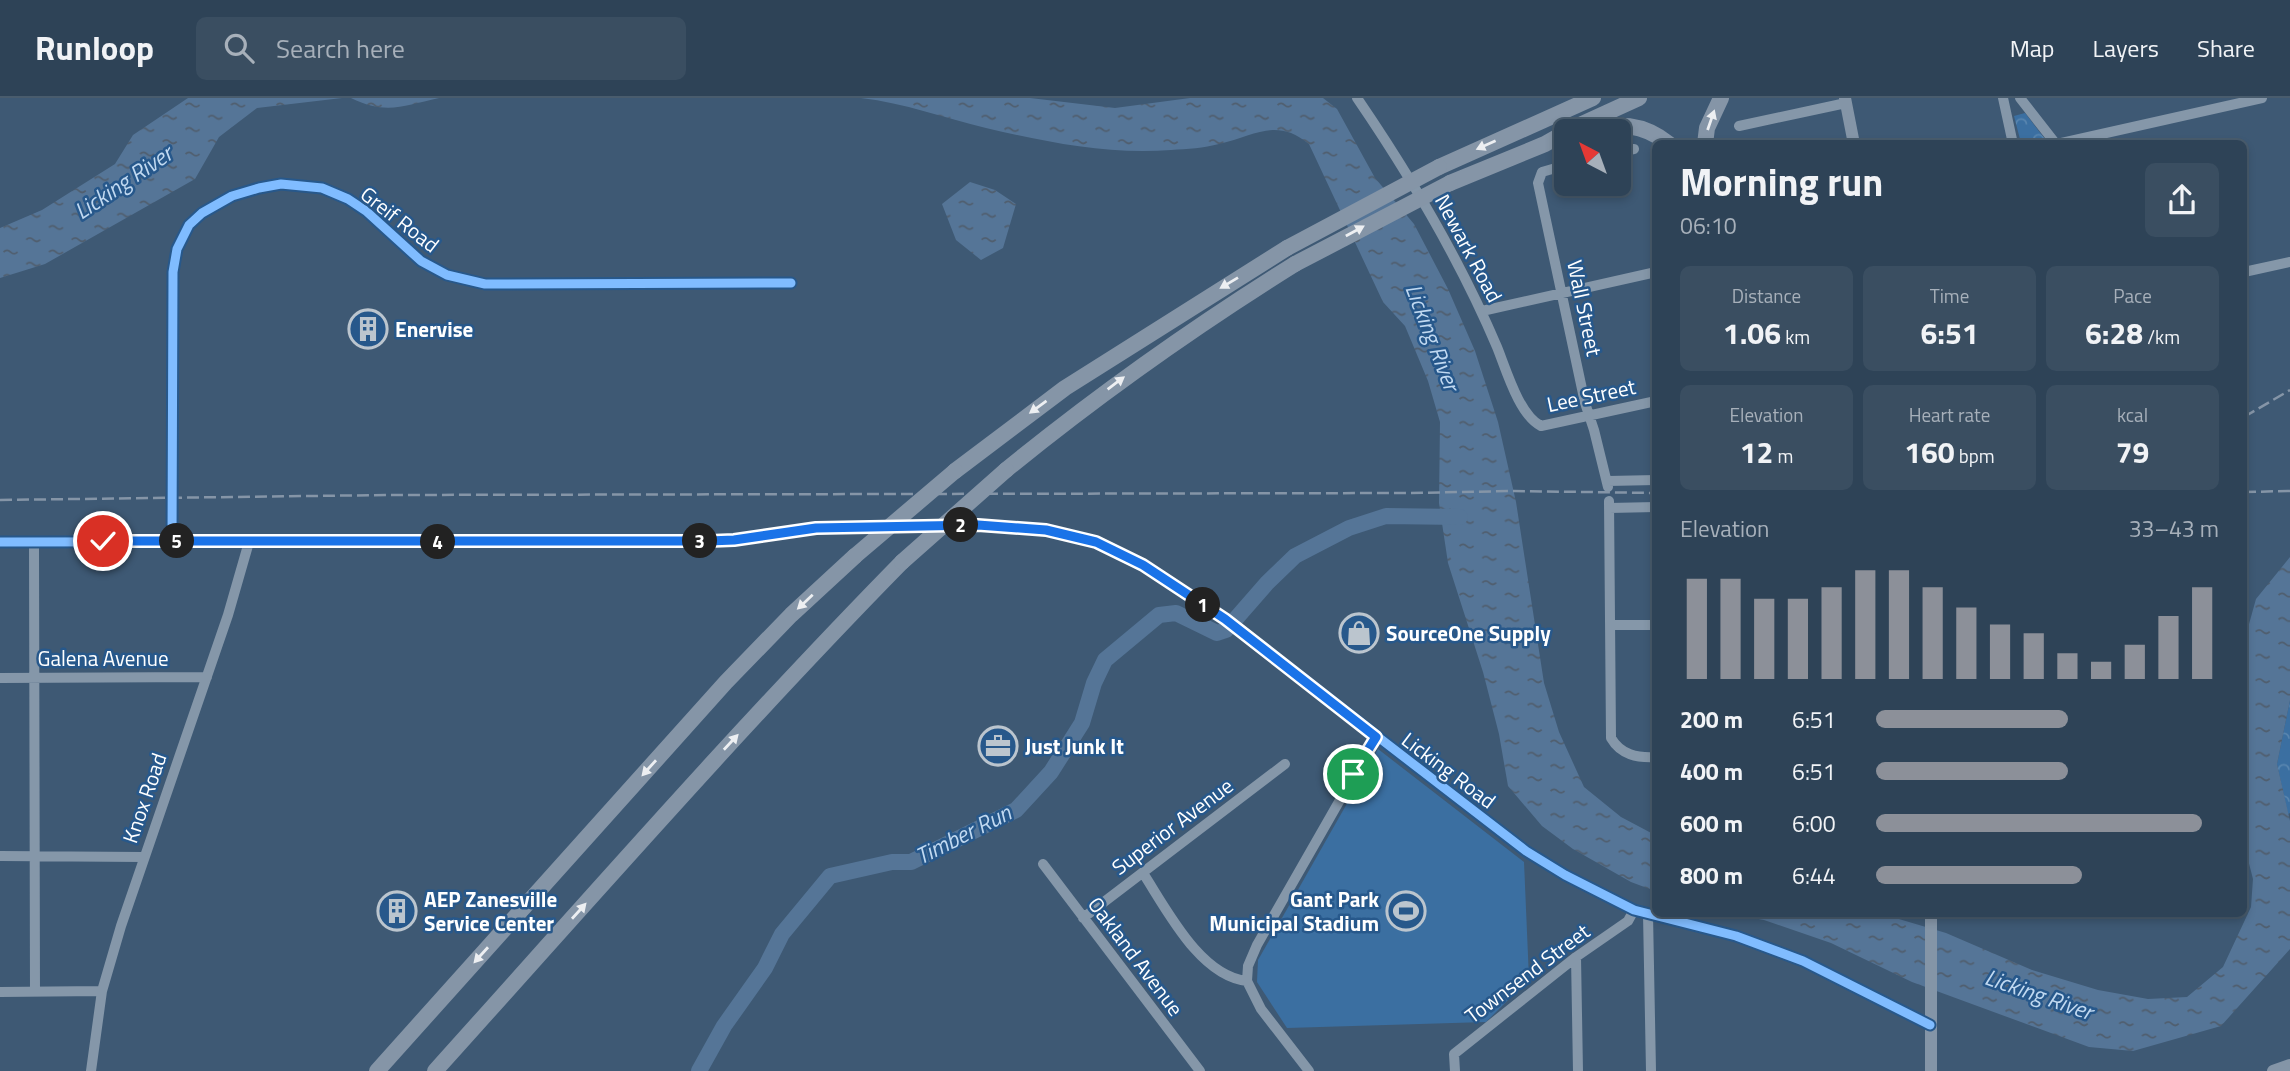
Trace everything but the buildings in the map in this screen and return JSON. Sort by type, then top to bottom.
[{"type":"highway","points":[[1530,126],[1575,98]]},
{"type":"highway","points":[[377,1071],[726,682],[791,615],[855,556],[955,471],[1023,418],[1115,355],[1287,248],[1439,167],[1593,98]]},
{"type":"highway","points":[[1596,119],[1639,98]]},
{"type":"highway","points":[[1706,140],[1707,128],[1721,98]]},
{"type":"highway","points":[[1631,125],[1643,128],[1662,140]]},
{"type":"highway","points":[[435,1071],[829,636],[902,562],[1006,470],[1128,375],[1295,264],[1450,183],[1554,140]]},
{"type":"main road","points":[[1845,100],[1853,140]]},
{"type":"main road","points":[[1930,917],[1931,1071]]},
{"type":"main road","points":[[2273,1071],[2290,1065]]},
{"type":"street","name":"Newark Road","points":[[1357,98],[1424,204],[1482,311],[1523,407],[1534,422]]},
{"type":"street","points":[[2003,98],[2012,140]]},
{"type":"street","points":[[2020,98],[2053,140]]},
{"type":"street","points":[[2074,140],[2262,98]]},
{"type":"street","points":[[1739,126],[1845,100]]},
{"type":"street","name":"Wall Street","points":[[1554,168],[1539,176],[1538,183],[1585,403],[1608,484],[1652,480]]},
{"type":"street","name":"Greif Road","points":[[173,541],[172,306],[177,249],[189,225],[202,213],[232,196],[281,184],[322,188],[348,199],[366,211],[421,261],[447,275],[474,282],[791,283]]},
{"type":"street","points":[[2247,271],[2290,262]]},
{"type":"street","points":[[1482,311],[1652,273]]},
{"type":"street","name":"Lee Street","points":[[1534,422],[1541,426],[1652,402]]},
{"type":"street","points":[[1652,508],[1609,504],[1611,738],[1621,751],[1635,757],[1652,757]]},
{"type":"street","name":"Licking Road","points":[[0,542],[709,541],[848,526],[1019,526],[1062,533],[1096,542],[1143,565],[1225,619],[1526,851],[1565,875],[1634,910],[1652,915]]},
{"type":"street","points":[[34,542],[35,992]]},
{"type":"street","name":"Knox Road","points":[[90,1071],[102,991],[249,542]]},
{"type":"street","points":[[1611,625],[1652,625]]},
{"type":"street","name":"Galena Avenue","points":[[0,678],[207,677]]},
{"type":"street","points":[[1309,1071],[1261,1009],[1247,981],[1248,966],[1376,737]]},
{"type":"street","name":"Superior Avenue","points":[[1083,918],[1285,764]]},
{"type":"street","points":[[0,856],[144,857]]},
{"type":"street","name":"Oakland Avenue","points":[[1043,864],[1199,1071]]},
{"type":"street","points":[[1143,873],[1202,959],[1223,975],[1247,981]]},
{"type":"street","name":"Townsend Street","points":[[1455,1071],[1454,1054],[1576,957],[1628,921],[1634,910]]},
{"type":"street","points":[[1648,914],[1651,1071]]},
{"type":"street","name":"Licking Road","points":[[1660,917],[1736,936],[1803,961],[1853,989],[1930,1020]]},
{"type":"street","points":[[1576,957],[1578,1071]]},
{"type":"street","points":[[0,992],[102,991]]},
{"type":"green space","points":[[2025,113],[2046,140],[2020,140],[2014,116]]},
{"type":"green space","points":[[2290,700],[2290,813],[2288,814],[2277,764]]},
{"type":"green space","name":"Gant Park Municipal Stadium","points":[[1378,749],[1524,862],[1529,979],[1486,1022],[1287,1028],[1257,982],[1258,960]]},
{"type":"water","name":"Licking River","points":[[188,98],[342,98],[257,108],[219,137],[195,179],[45,264],[0,278],[0,228],[42,210],[115,164],[133,135]]},
{"type":"water","points":[[351,98],[439,98],[385,108]]},
{"type":"water","name":"Licking River","points":[[861,98],[1030,98],[1115,108],[1190,98],[1323,98],[1337,109],[1375,178],[1414,224],[1448,289],[1475,351],[1498,422],[1516,502],[1544,683],[1559,732],[1584,787],[1621,817],[1652,833],[1652,890],[1631,882],[1573,849],[1542,826],[1508,786],[1499,734],[1483,672],[1448,563],[1439,503],[1440,422],[1428,381],[1405,326],[1383,302],[1309,144],[1286,131],[1276,130],[1195,148],[1148,151],[1101,149],[986,128]]},
{"type":"water","points":[[970,182],[995,190],[1016,204],[1003,248],[981,260],[956,240],[942,204]]},
{"type":"water","name":"Licking River","points":[[2290,557],[2290,700],[2277,764],[2290,821],[2290,949],[2221,1026],[2133,1051],[2089,1047],[1912,982],[1831,943],[1748,917],[1892,917],[1946,933],[2032,970],[2098,990],[2148,999],[2187,997],[2223,967],[2251,907],[2253,879],[2247,856],[2247,631],[2256,599]]},
{"type":"waterway","name":"Timber Run","points":[[699,1071],[724,1026],[765,968],[782,934],[830,876],[892,862],[911,862],[1016,810],[1051,772],[1082,723],[1094,683],[1105,660],[1159,615],[1176,613],[1217,633],[1226,630],[1295,556],[1349,528],[1386,516],[1460,517]]},
{"type":"railway","points":[[2247,415],[2290,390]]},
{"type":"railway","points":[[0,500],[386,495],[1514,491],[1652,493]]},
{"type":"railway","points":[[2247,492],[2290,491]]},
{"type":"cycle path","points":[[172,540],[173,272],[177,249],[189,225],[202,213],[232,196],[281,184],[322,188],[348,199],[366,211],[421,261],[447,275],[485,284],[791,283]]},
{"type":"cycle path","points":[[0,542],[709,541],[816,528],[978,525],[1046,530],[1096,542],[1143,565],[1225,619],[1526,851],[1565,875],[1634,910],[1652,915]]},
{"type":"cycle path","points":[[1661,917],[1736,936],[1803,961],[1930,1025]]},
{"type":"place","name":"Enervise","points":[[368,329]]},
{"type":"place","name":"SourceOne Supply","points":[[1359,633]]},
{"type":"place","name":"Just Junk It","points":[[998,746]]},
{"type":"place","name":"AEP Zanesville Service Center","points":[[397,911]]},
{"type":"place","name":"Gant Park Municipal Stadium","points":[[1406,911]]},
{"type":"route","points":[[103,541],[709,541],[848,526],[1019,526],[1062,533],[1096,542],[1143,565],[1225,619],[1376,737],[1353,774]]}]
